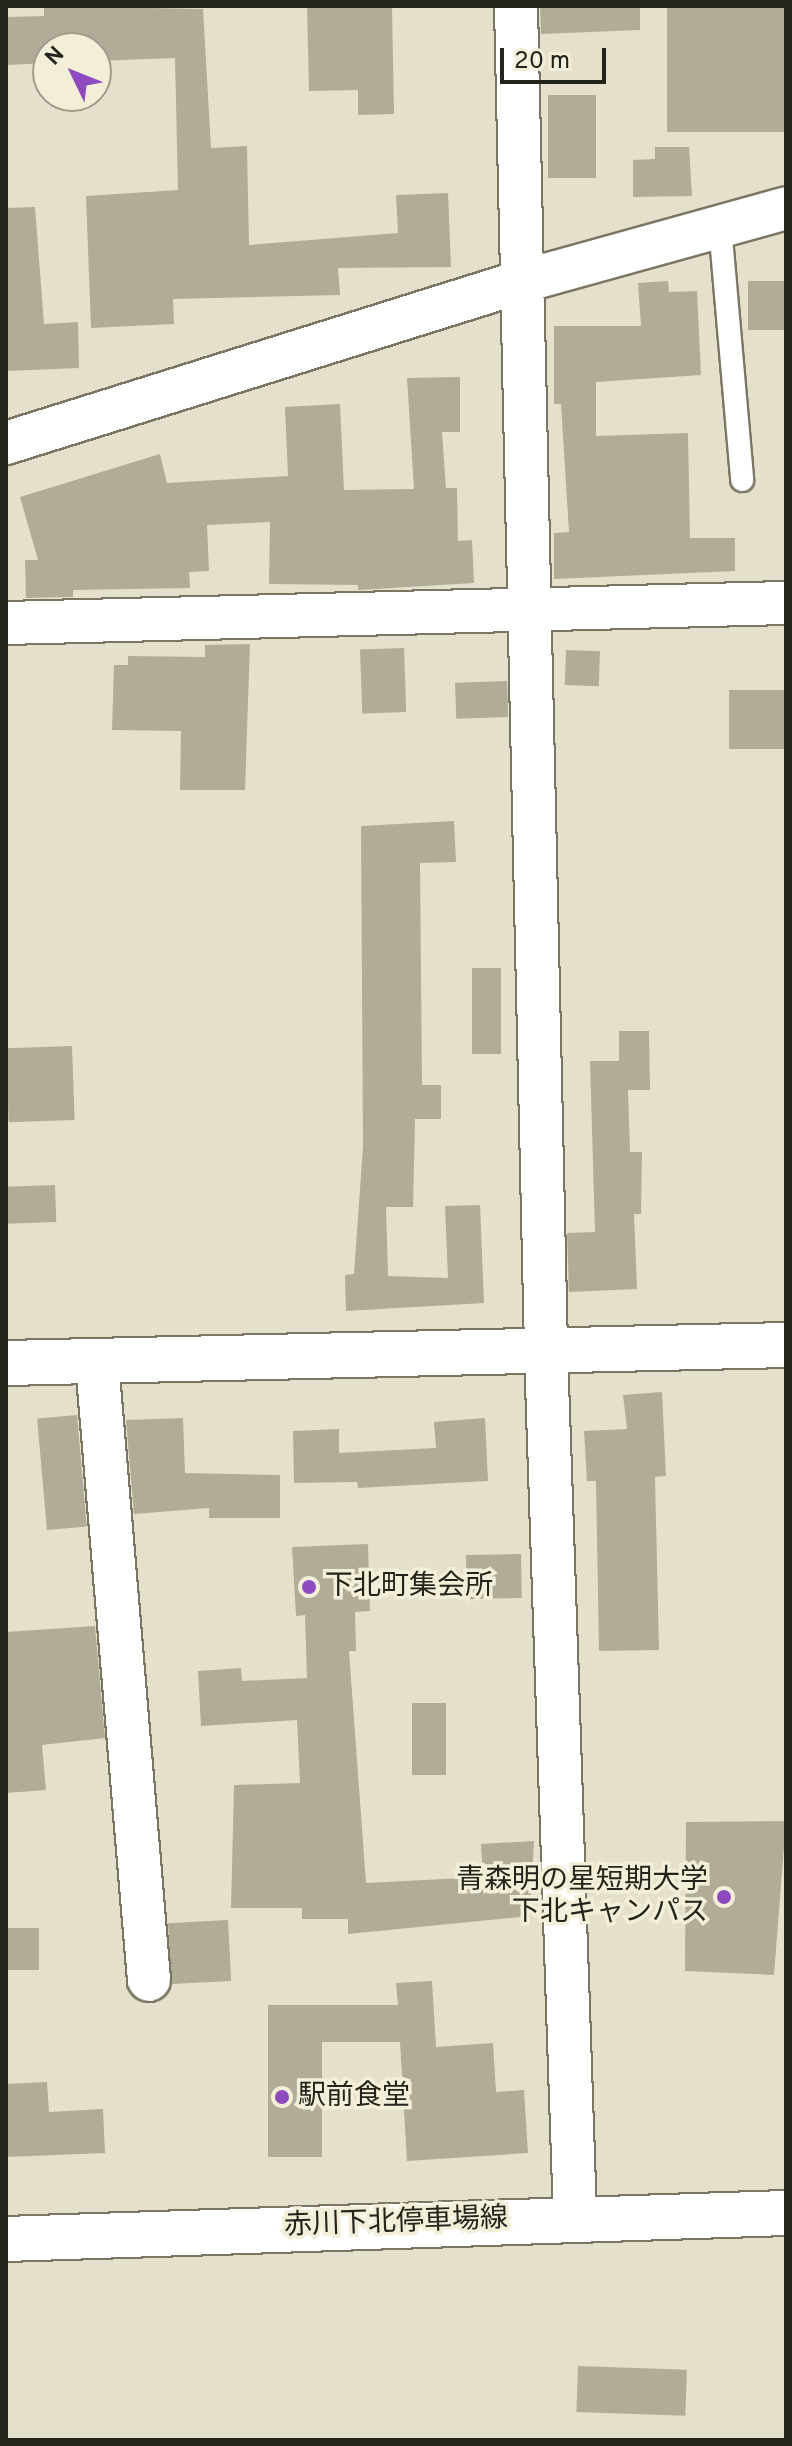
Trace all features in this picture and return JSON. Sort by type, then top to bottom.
[{"type":"street","points":[[516,6],[520,282],[534,608],[546,1352],[575,2217]]},
{"type":"street","points":[[6,443],[520,282],[786,208]]},
{"type":"street","points":[[6,623],[786,603]]},
{"type":"street","points":[[6,1363],[786,1345]]},
{"type":"street","points":[[97,1363],[149,1980]]},
{"type":"street","name":"赤川下北停車場線","points":[[6,2239],[575,2217],[786,2213]]},
{"type":"lane","points":[[720,226],[742,480]]},
{"type":"building","points":[[44,6],[203,9],[211,148],[247,146],[249,245],[398,233],[396,195],[448,193],[451,267],[338,268],[340,295],[173,299],[174,324],[91,328],[86,196],[178,190],[175,58],[112,60],[112,32],[32,32],[32,64],[6,65],[6,17],[44,16]]},
{"type":"building","points":[[307,6],[392,6],[394,114],[358,115],[358,90],[309,91]]},
{"type":"building","points":[[540,6],[640,6],[640,30],[541,34]]},
{"type":"building","points":[[667,6],[786,6],[786,132],[667,132]]},
{"type":"building","points":[[548,95],[596,95],[596,178],[548,178]]},
{"type":"building","points":[[655,147],[689,147],[692,196],[633,197],[633,160],[655,159]]},
{"type":"building","points":[[35,207],[44,324],[78,322],[79,368],[6,371],[6,208]]},
{"type":"building","points":[[668,281],[669,292],[697,291],[701,375],[596,382],[596,436],[688,433],[690,538],[735,538],[735,571],[554,579],[554,533],[569,532],[561,404],[554,404],[554,326],[641,326],[638,283]]},
{"type":"building","points":[[748,281],[786,281],[786,330],[748,330]]},
{"type":"building","points":[[460,377],[460,432],[442,432],[446,488],[457,488],[458,541],[472,540],[474,583],[358,590],[358,585],[269,584],[270,522],[207,525],[209,571],[189,572],[190,588],[73,590],[73,597],[26,598],[25,560],[38,560],[20,497],[160,454],[167,483],[288,476],[285,407],[340,404],[344,490],[414,489],[407,378]]},
{"type":"building","points":[[250,644],[245,790],[180,790],[181,731],[112,730],[114,665],[128,665],[128,656],[205,657],[205,645]]},
{"type":"building","points":[[404,648],[406,712],[362,713],[360,650]]},
{"type":"building","points":[[566,650],[600,651],[599,686],[565,685]]},
{"type":"building","points":[[507,681],[508,717],[456,719],[455,683]]},
{"type":"building","points":[[729,690],[786,690],[786,749],[729,749]]},
{"type":"building","points":[[454,821],[456,862],[420,863],[422,1085],[441,1085],[441,1119],[415,1119],[413,1207],[386,1207],[388,1276],[448,1278],[445,1206],[480,1205],[484,1303],[346,1311],[345,1275],[354,1274],[363,1146],[361,826]]},
{"type":"building","points":[[472,968],[501,968],[501,1054],[472,1054]]},
{"type":"building","points":[[619,1031],[649,1031],[650,1090],[628,1090],[630,1152],[642,1152],[641,1214],[634,1214],[637,1289],[569,1292],[567,1233],[595,1232],[590,1061],[619,1061]]},
{"type":"building","points":[[72,1046],[75,1120],[9,1122],[6,1048]]},
{"type":"building","points":[[55,1185],[56,1222],[7,1224],[6,1187]]},
{"type":"building","points":[[662,1392],[666,1476],[655,1477],[659,1650],[599,1651],[596,1481],[587,1481],[584,1431],[627,1429],[623,1395]]},
{"type":"building","points":[[77,1415],[87,1527],[47,1530],[37,1418]]},
{"type":"building","points":[[183,1418],[185,1473],[280,1475],[280,1518],[209,1518],[209,1508],[134,1514],[126,1420]]},
{"type":"building","points":[[485,1418],[488,1481],[358,1488],[357,1482],[294,1483],[293,1431],[339,1429],[339,1453],[436,1448],[434,1422]]},
{"type":"building","points":[[368,1544],[370,1611],[355,1612],[356,1651],[349,1651],[366,1883],[483,1877],[481,1844],[534,1841],[530,1916],[348,1934],[348,1919],[302,1919],[302,1908],[231,1908],[234,1785],[300,1783],[297,1720],[201,1726],[198,1671],[241,1668],[242,1681],[307,1678],[305,1615],[296,1616],[292,1547]]},
{"type":"building","points":[[521,1554],[522,1598],[467,1599],[466,1555]]},
{"type":"building","points":[[95,1626],[105,1738],[42,1745],[46,1790],[6,1793],[6,1632]]},
{"type":"building","points":[[412,1703],[446,1703],[446,1775],[412,1775]]},
{"type":"building","name":"青森明の星短期大学 下北キャンパス","points":[[786,1821],[774,1975],[685,1971],[686,1822]]},
{"type":"building","points":[[228,1920],[231,1981],[171,1984],[168,1923]]},
{"type":"building","points":[[6,1928],[39,1928],[39,1970],[6,1970]]},
{"type":"building","points":[[432,1981],[436,2047],[493,2043],[496,2092],[524,2090],[528,2153],[407,2161],[400,2042],[322,2042],[322,2157],[268,2157],[268,2005],[398,2005],[396,1983]]},
{"type":"building","points":[[47,2082],[49,2112],[103,2109],[105,2153],[6,2157],[6,2084]]},
{"type":"building","points":[[578,2366],[687,2370],[685,2416],[576,2412]]},
{"type":"place","name":"下北町集会所","points":[[309,1587]]},
{"type":"place","name":"青森明の星短期大学 下北キャンパス","points":[[724,1897]]},
{"type":"place","name":"駅前食堂","points":[[282,2097]]}]
